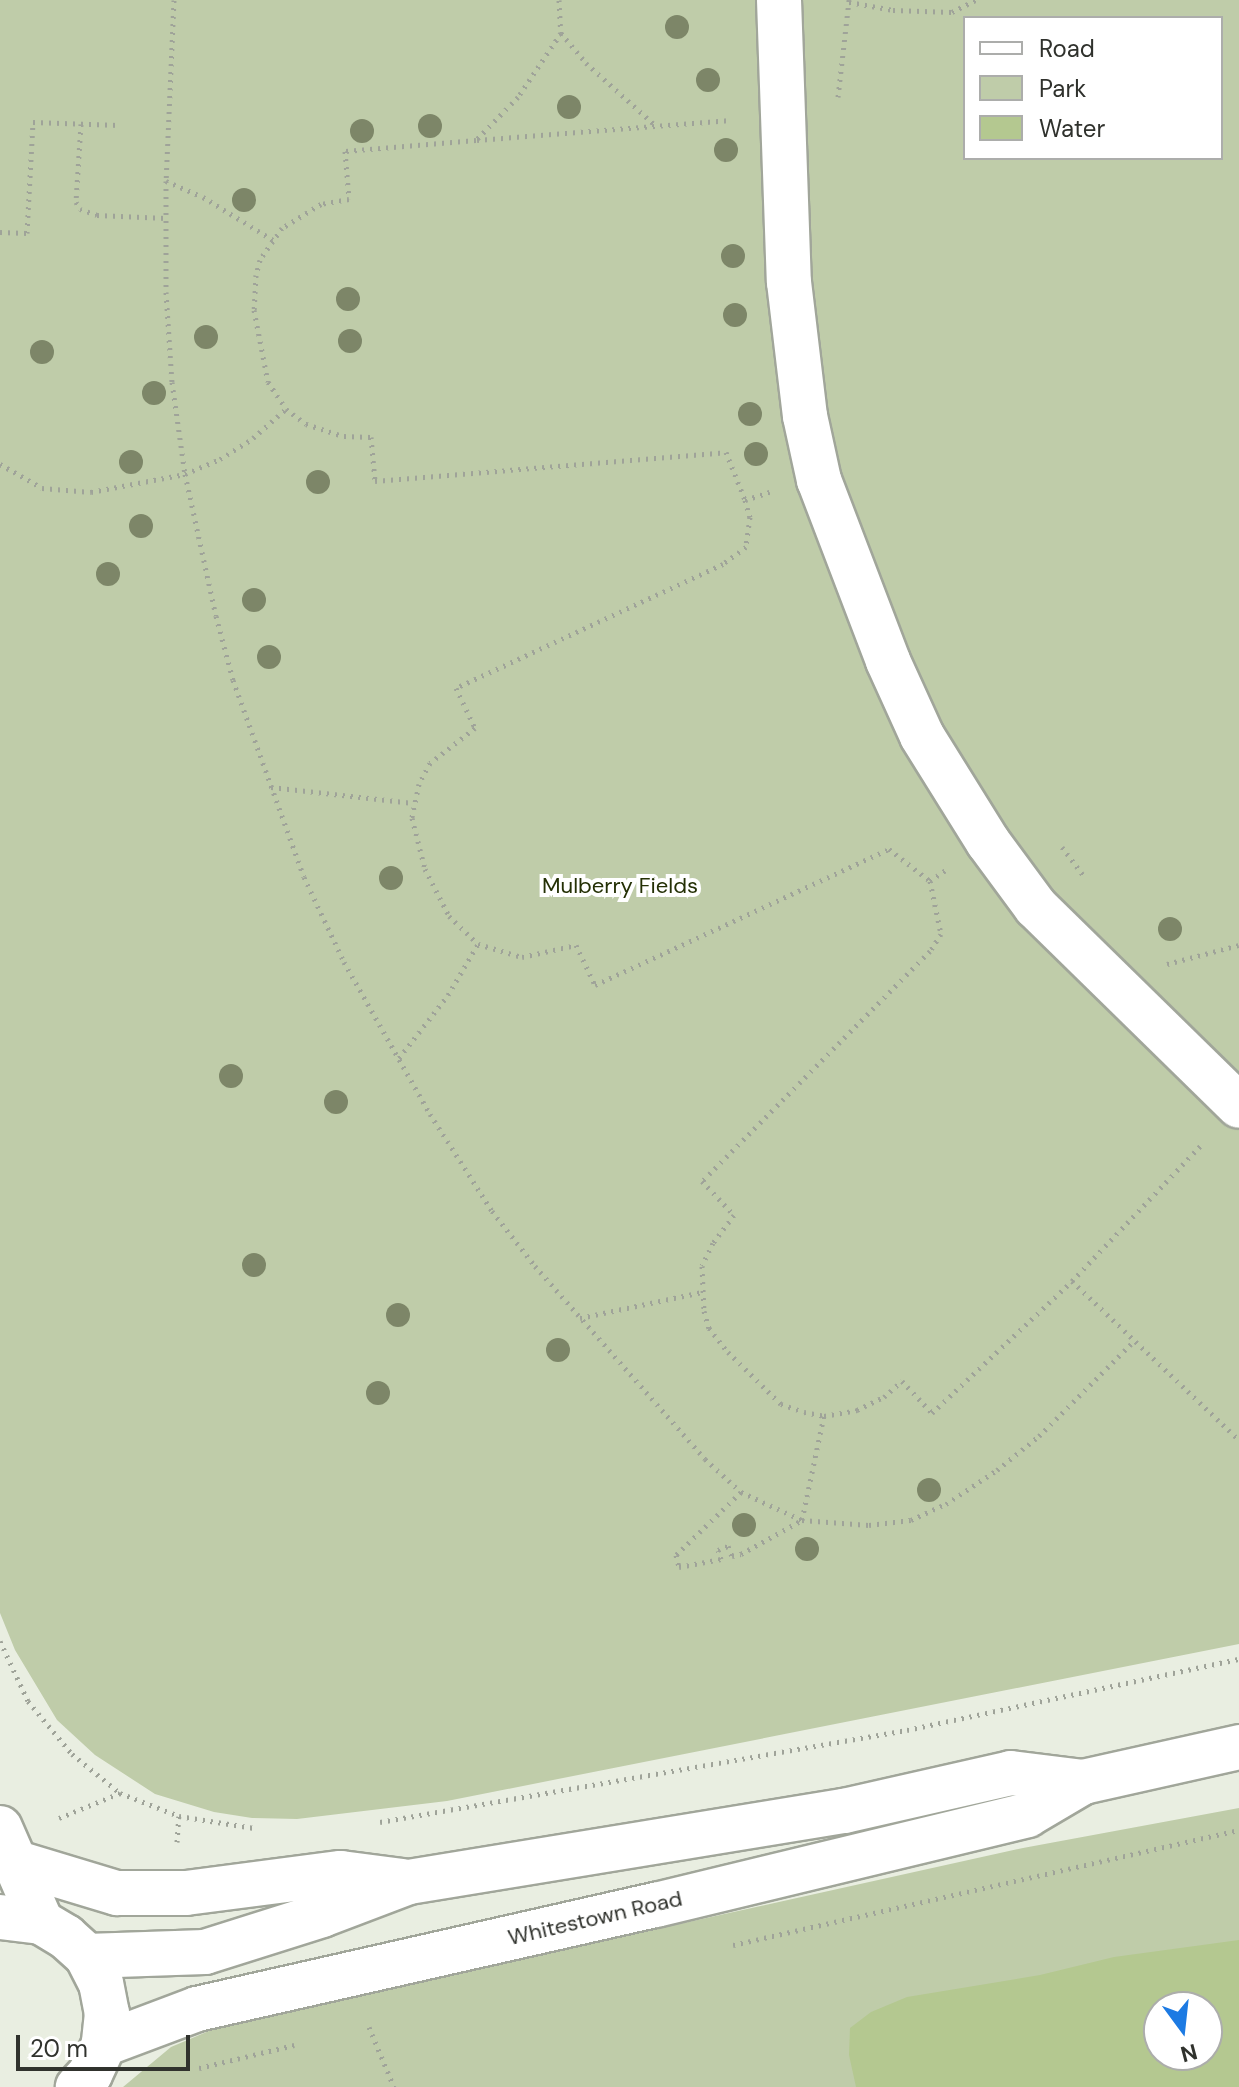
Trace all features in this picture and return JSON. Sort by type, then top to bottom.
[{"type":"street","points":[[773,3],[789,282],[805,416],[819,480],[888,661],[922,736],[988,842],[1036,907],[1239,1106]]},
{"type":"street","name":"Whitestown Road","points":[[104,2044],[197,2009],[656,1905],[1027,1815],[1083,1782],[1239,1747]]},
{"type":"street","name":"Whitestown Road","points":[[87,1956],[205,1952],[322,1915],[409,1882],[844,1811],[1011,1773],[1083,1782]]},
{"type":"street","points":[[7,1845],[20,1920],[66,1937],[87,1956],[101,1983],[107,2013],[104,2044],[90,2074],[78,2087]]},
{"type":"street","name":"Whitestown Road","points":[[7,1845],[117,1893],[186,1893],[341,1873],[409,1882]]},
{"type":"path","points":[[174,0],[166,181],[172,382],[185,474],[216,616],[271,787],[304,877],[344,962],[398,1058],[492,1211],[580,1318],[705,1459],[741,1492],[802,1520],[869,1525],[911,1520],[946,1504],[997,1470],[1039,1436],[1134,1341]]},
{"type":"path","points":[[559,0],[561,33],[586,63],[655,125]]},
{"type":"path","points":[[837,110],[849,1],[893,10],[952,12],[976,0]]},
{"type":"path","points":[[476,140],[518,97],[561,33]]},
{"type":"path","points":[[737,119],[345,151],[349,199],[321,204],[296,216],[273,240],[256,275],[254,310],[268,382],[286,409],[306,424],[324,431],[371,437],[375,481],[726,452],[750,517],[746,547],[723,564],[456,688],[475,728],[430,763],[413,803],[414,831],[425,869],[449,916],[478,944],[522,957],[576,945],[595,985],[889,849],[930,881],[941,934],[930,951],[702,1181],[734,1215],[713,1243],[702,1266],[702,1292],[709,1328],[728,1352],[781,1404],[824,1416],[857,1410],[884,1397],[902,1381],[932,1413],[1072,1281],[1205,1141]]},
{"type":"path","points":[[0,232],[27,233],[33,122],[119,125]]},
{"type":"path","points":[[81,124],[76,202],[80,209],[97,215],[166,218]]},
{"type":"path","points":[[166,181],[203,197],[273,240]]},
{"type":"path","points":[[0,464],[42,488],[75,493],[185,474],[220,459],[253,438],[286,409]]},
{"type":"path","points":[[745,500],[776,490]]},
{"type":"path","points":[[271,787],[413,803]]},
{"type":"path","points":[[1060,845],[1087,878]]},
{"type":"path","points":[[930,881],[952,865]]},
{"type":"path","points":[[398,1058],[448,995],[478,944]]},
{"type":"path","points":[[1165,964],[1239,945]]},
{"type":"path","points":[[1155,954],[1176,974]]},
{"type":"path","points":[[1072,1281],[1239,1440]]},
{"type":"path","points":[[580,1318],[702,1292]]},
{"type":"path","points":[[741,1492],[676,1555],[679,1567],[721,1559],[718,1550],[728,1546],[732,1556],[741,1554],[802,1520],[824,1416]]},
{"type":"path","points":[[0,1641],[28,1701],[72,1754],[120,1793],[179,1816],[265,1829]]},
{"type":"path","points":[[366,1825],[907,1730],[1239,1659]]},
{"type":"path","points":[[53,1821],[120,1793]]},
{"type":"path","points":[[369,2027],[394,2087]]},
{"type":"green space","name":"Mulberry Fields","points":[[0,0],[1239,0],[1239,1644],[447,1801],[297,1819],[252,1818],[214,1812],[155,1794],[95,1755],[57,1720],[15,1650],[0,1613]]},
{"type":"green space","points":[[1239,1808],[1239,2087],[123,2087],[171,2047],[223,2025],[1023,1848]]},
{"type":"water","points":[[1239,1940],[1239,2087],[856,2087],[849,2055],[850,2028],[871,2012],[907,1997],[1040,1975],[1114,1957]]}]
